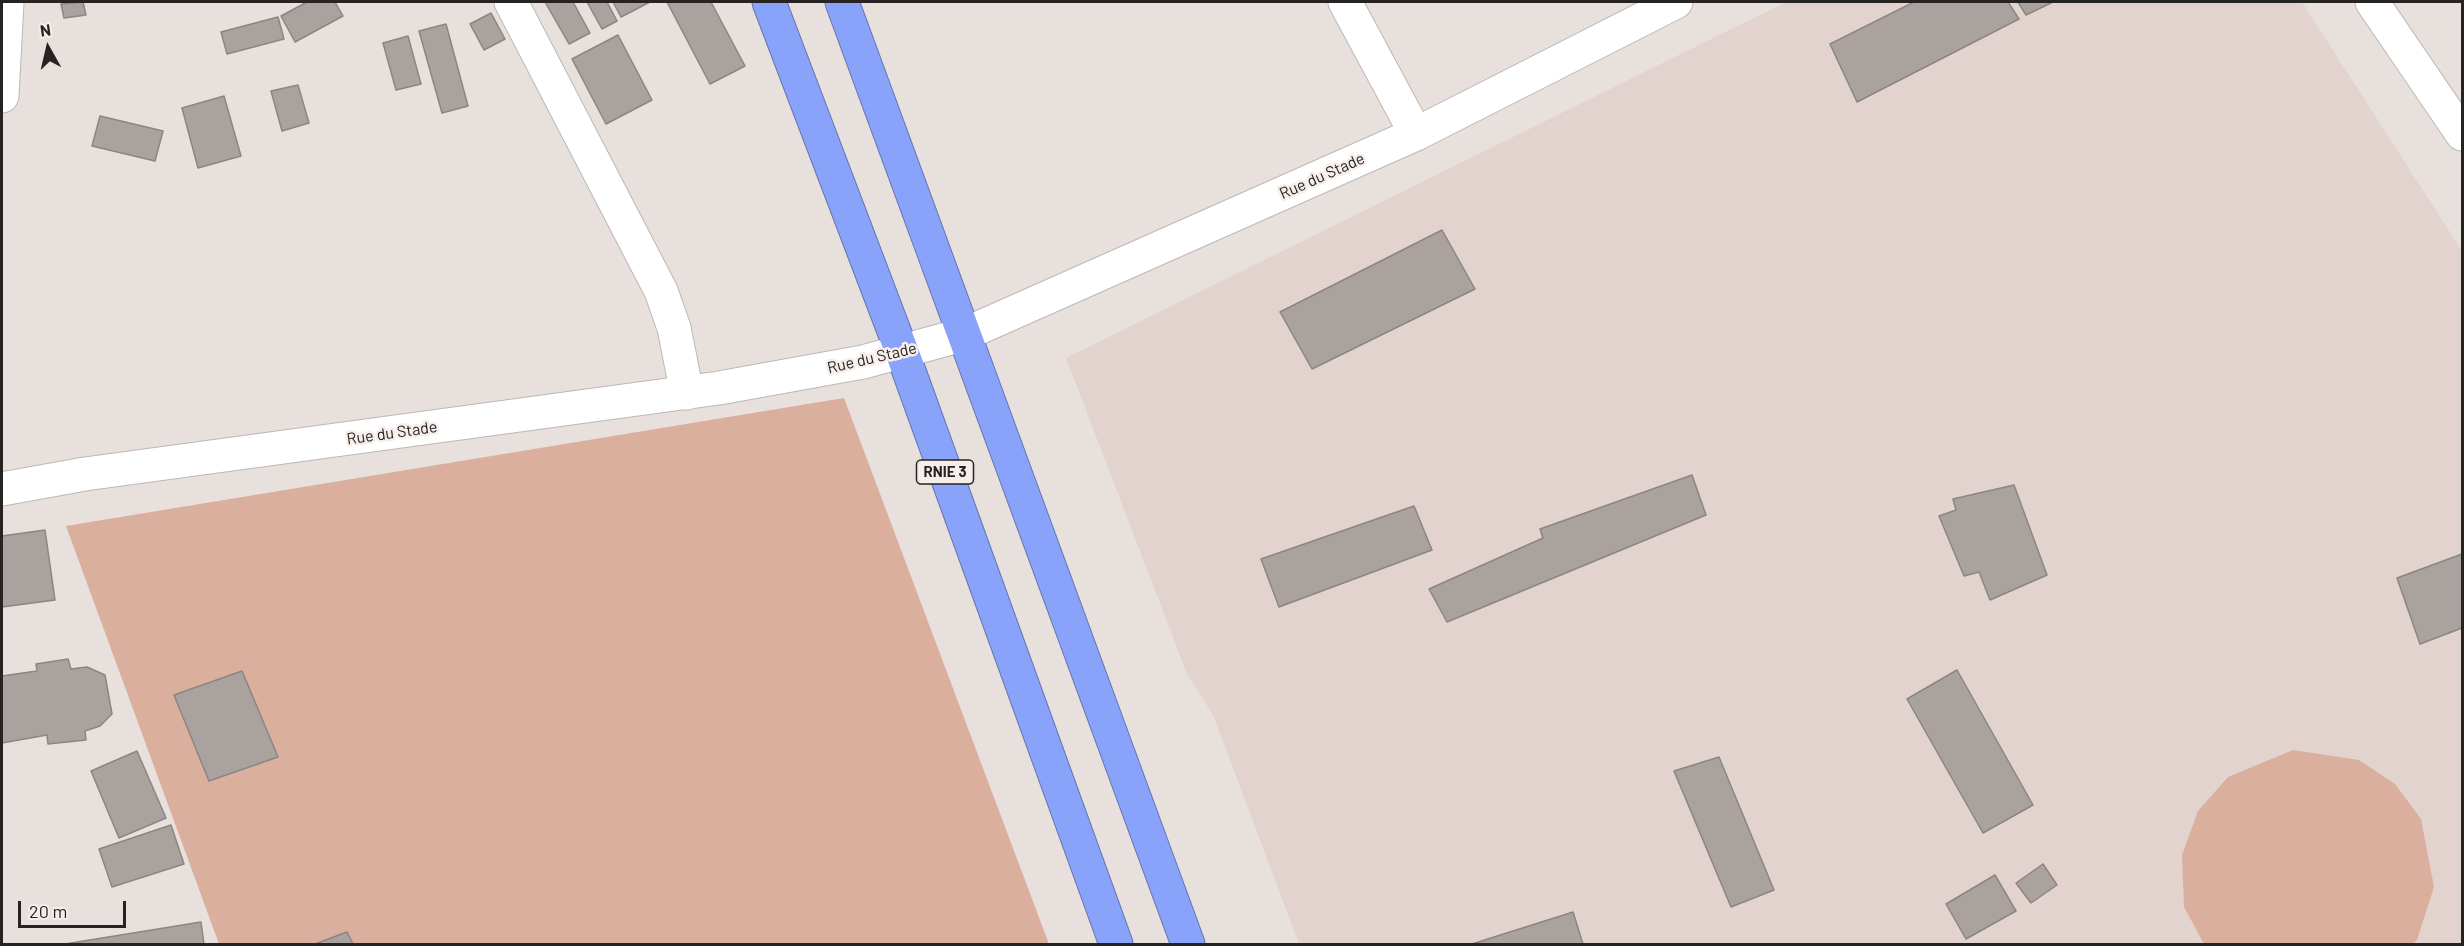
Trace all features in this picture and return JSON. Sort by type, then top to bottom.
[{"type":"highway","name":"RNIE 3","points":[[769,2],[902,352],[1116,945]]},
{"type":"highway","points":[[842,2],[1188,945]]},
{"type":"street","points":[[2,96],[7,2]]},
{"type":"street","points":[[511,2],[661,291],[674,328],[687,393]]},
{"type":"street","points":[[1345,2],[1416,134]]},
{"type":"street","name":"Rue du Stade","points":[[2,489],[85,474],[687,393],[807,373],[902,352],[965,334],[1416,134],[1676,2]]},
{"type":"street","points":[[2372,2],[2463,134]]},
{"type":"shaded area","points":[[1786,2],[2302,2],[2462,251],[2462,944],[1299,944],[1213,715],[1187,674],[1066,358]]},
{"type":"shaded area","points":[[844,398],[1049,944],[219,944],[66,526]]},
{"type":"shaded area","points":[[2293,750],[2359,760],[2395,784],[2421,819],[2434,887],[2417,940],[2412,944],[2204,944],[2184,907],[2182,855],[2198,811],[2228,777]]},
{"type":"building","points":[[83,2],[86,15],[64,18],[61,4]]},
{"type":"building","points":[[307,2],[335,2],[343,16],[295,42],[281,16]]},
{"type":"building","points":[[545,2],[573,2],[590,33],[569,44]]},
{"type":"building","points":[[587,2],[607,2],[617,21],[602,29]]},
{"type":"building","points":[[613,2],[650,2],[621,17]]},
{"type":"building","points":[[667,2],[711,2],[745,66],[710,84]]},
{"type":"building","points":[[1914,2],[2008,2],[2019,19],[1857,102],[1830,44]]},
{"type":"building","points":[[2018,2],[2053,2],[2026,15]]},
{"type":"building","points":[[491,13],[505,39],[484,50],[470,24]]},
{"type":"building","points":[[278,17],[284,39],[227,54],[221,32]]},
{"type":"building","points":[[446,24],[468,106],[442,113],[419,31]]},
{"type":"building","points":[[618,35],[652,100],[606,124],[572,59]]},
{"type":"building","points":[[408,36],[421,84],[396,90],[383,43]]},
{"type":"building","points":[[298,85],[309,123],[282,131],[271,91]]},
{"type":"building","points":[[224,96],[241,156],[198,168],[182,108]]},
{"type":"building","points":[[100,116],[163,131],[155,161],[92,146]]},
{"type":"building","points":[[1442,230],[1475,289],[1312,369],[1280,312]]},
{"type":"building","points":[[1692,475],[1706,515],[1447,622],[1429,589],[1543,538],[1540,529]]},
{"type":"building","points":[[2014,485],[2047,575],[1990,600],[1979,572],[1964,576],[1939,516],[1956,510],[1953,499]]},
{"type":"building","points":[[1414,506],[1432,550],[1279,607],[1261,559]]},
{"type":"building","points":[[45,530],[55,600],[2,607],[2,536]]},
{"type":"building","points":[[2462,554],[2462,628],[2420,644],[2397,578]]},
{"type":"building","points":[[68,659],[71,669],[87,667],[105,675],[112,714],[100,726],[85,731],[86,740],[48,744],[47,735],[2,743],[2,676],[37,671],[36,664]]},
{"type":"building","points":[[1957,670],[2033,805],[1983,833],[1907,699]]},
{"type":"building","points":[[242,671],[278,757],[209,781],[174,695]]},
{"type":"building","points":[[137,751],[166,818],[119,838],[91,771]]},
{"type":"building","points":[[1719,757],[1774,890],[1731,907],[1674,771]]},
{"type":"building","points":[[171,825],[184,864],[112,887],[99,849]]},
{"type":"building","points":[[2043,864],[2057,885],[2031,903],[2016,883]]},
{"type":"building","points":[[1995,875],[2016,911],[1966,939],[1946,904]]},
{"type":"building","points":[[1573,912],[1583,944],[1472,944]]},
{"type":"building","points":[[201,922],[204,944],[65,944]]},
{"type":"building","points":[[347,932],[353,944],[315,944]]}]
